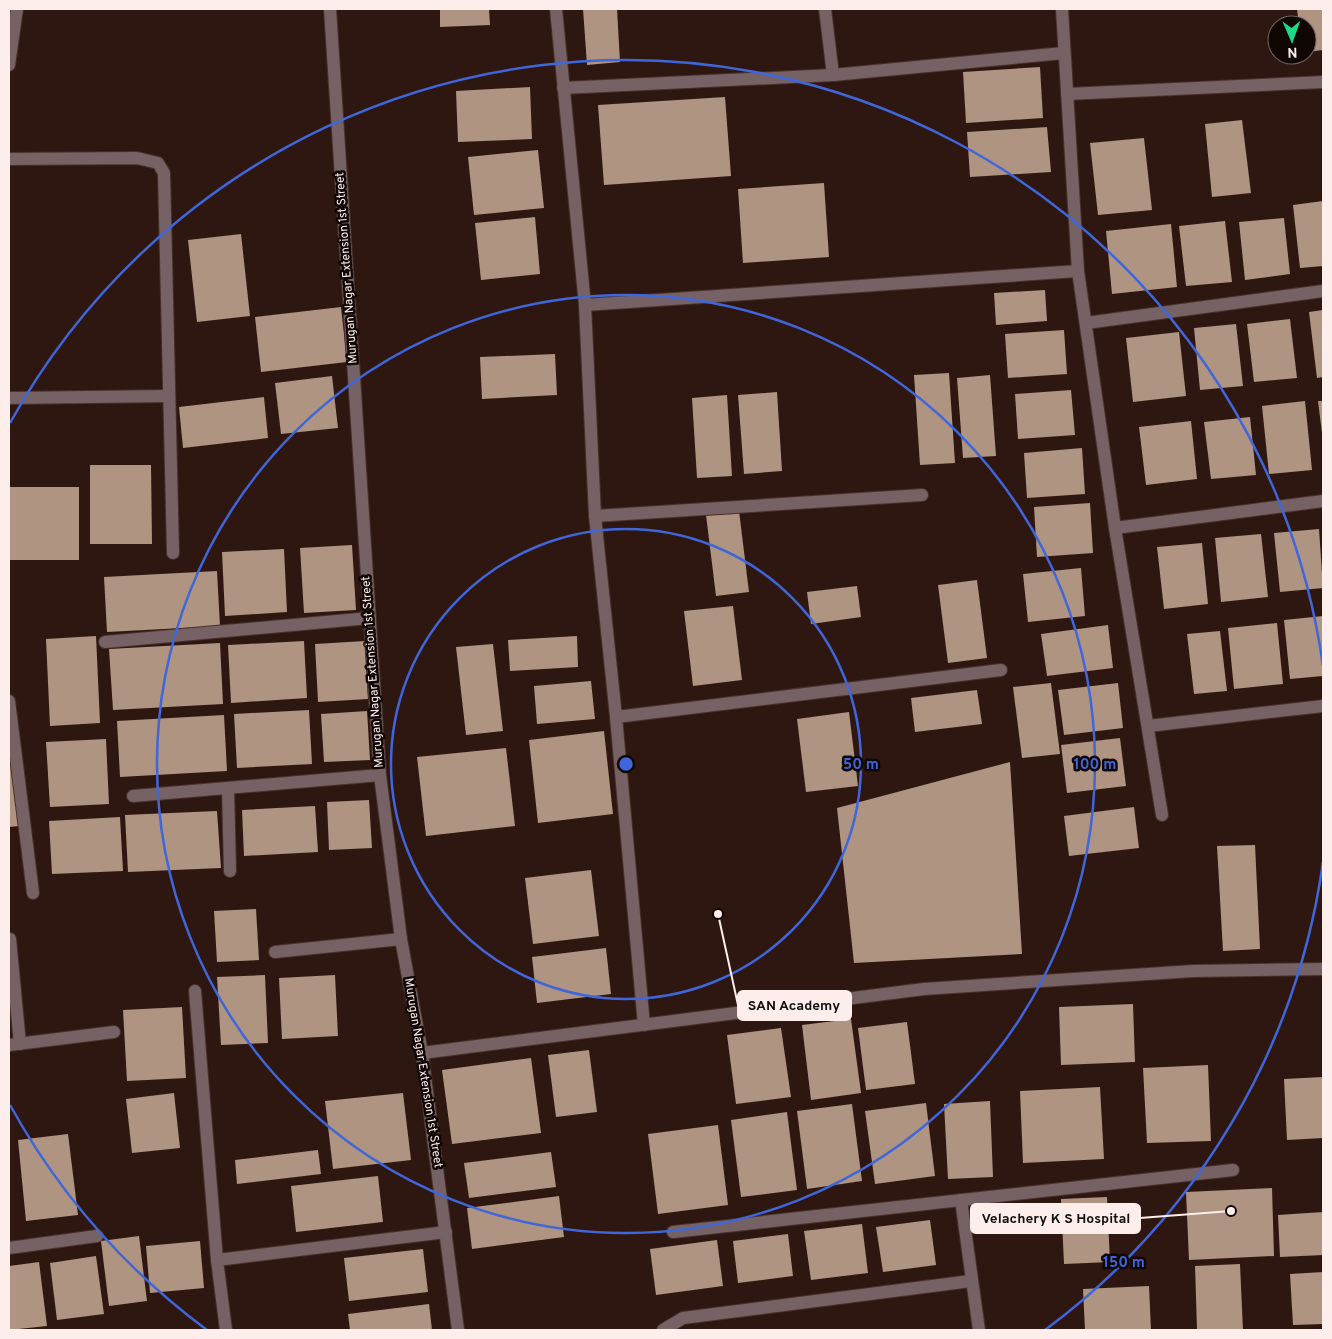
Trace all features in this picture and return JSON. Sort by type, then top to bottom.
[{"type":"street","points":[[9,65],[17,9]]},
{"type":"street","name":"Murugan Nagar Extension 1st Street","points":[[330,9],[380,775],[401,939],[422,1053],[458,1330]]},
{"type":"street","points":[[556,9],[586,305],[595,516],[616,717],[644,1025]]},
{"type":"street","points":[[825,9],[833,75]]},
{"type":"street","points":[[1062,9],[1078,272],[1114,528],[1162,814]]},
{"type":"street","points":[[563,88],[833,75],[1064,53]]},
{"type":"street","points":[[1067,94],[1323,82]]},
{"type":"street","points":[[9,159],[136,158],[158,163],[164,173],[173,553]]},
{"type":"street","points":[[586,305],[1078,272]]},
{"type":"street","points":[[1086,323],[1323,291]]},
{"type":"street","points":[[9,398],[169,396]]},
{"type":"street","points":[[595,516],[922,495]]},
{"type":"street","points":[[1114,528],[1323,501]]},
{"type":"street","points":[[104,642],[370,618]]},
{"type":"street","points":[[616,717],[1001,670]]},
{"type":"street","points":[[9,701],[33,893]]},
{"type":"street","points":[[1148,726],[1323,706]]},
{"type":"street","points":[[133,796],[380,775]]},
{"type":"street","points":[[228,788],[230,871]]},
{"type":"street","points":[[10,939],[14,1044],[114,1032]]},
{"type":"street","points":[[275,952],[401,939]]},
{"type":"street","points":[[422,1053],[924,989],[1193,971],[1323,969]]},
{"type":"street","points":[[195,991],[217,1260],[226,1330]]},
{"type":"street","points":[[673,1232],[1233,1170]]},
{"type":"street","points":[[961,1200],[979,1330]]},
{"type":"street","points":[[217,1260],[446,1232]]},
{"type":"street","points":[[9,1248],[97,1236]]},
{"type":"street","points":[[663,1330],[683,1318],[971,1280]]},
{"type":"building","points":[[440,9],[489,9],[490,25],[440,27]]},
{"type":"building","points":[[583,9],[617,9],[620,62],[587,65]]},
{"type":"building","points":[[1297,9],[1323,9],[1323,50],[1317,51],[1317,15],[1298,15]]},
{"type":"building","points":[[1040,67],[1043,118],[966,123],[963,72]]},
{"type":"building","points":[[530,87],[532,139],[458,142],[456,91]]},
{"type":"building","points":[[725,97],[731,176],[604,185],[598,105]]},
{"type":"building","points":[[1242,120],[1251,193],[1212,197],[1205,124]]},
{"type":"building","points":[[1047,127],[1051,172],[970,177],[967,132]]},
{"type":"building","points":[[1144,138],[1152,210],[1098,215],[1090,143]]},
{"type":"building","points":[[538,150],[544,208],[474,215],[468,157]]},
{"type":"building","points":[[824,183],[829,257],[743,263],[738,189]]},
{"type":"building","points":[[1323,201],[1323,266],[1300,268],[1293,205]]},
{"type":"building","points":[[535,217],[540,274],[481,280],[475,223]]},
{"type":"building","points":[[1284,218],[1290,274],[1245,280],[1239,222]]},
{"type":"building","points":[[1225,221],[1232,282],[1186,286],[1179,226]]},
{"type":"building","points":[[1171,224],[1177,287],[1112,294],[1106,231]]},
{"type":"building","points":[[241,234],[250,316],[197,322],[188,240]]},
{"type":"building","points":[[1045,290],[1047,321],[996,325],[994,293]]},
{"type":"building","points":[[341,307],[347,362],[261,372],[255,317]]},
{"type":"building","points":[[1323,310],[1323,377],[1317,378],[1309,312]]},
{"type":"building","points":[[1290,319],[1297,378],[1254,382],[1247,324]]},
{"type":"building","points":[[1236,324],[1243,386],[1200,390],[1194,328]]},
{"type":"building","points":[[1064,330],[1067,374],[1008,378],[1005,334]]},
{"type":"building","points":[[1179,332],[1186,396],[1133,402],[1126,338]]},
{"type":"building","points":[[555,354],[557,395],[482,399],[480,357]]},
{"type":"building","points":[[949,373],[955,463],[920,465],[914,375]]},
{"type":"building","points":[[990,375],[996,456],[963,458],[957,378]]},
{"type":"building","points":[[332,376],[338,428],[281,434],[275,383]]},
{"type":"building","points":[[1071,390],[1075,435],[1018,439],[1015,394]]},
{"type":"building","points":[[777,392],[782,471],[744,474],[738,395]]},
{"type":"building","points":[[727,395],[732,476],[697,478],[692,398]]},
{"type":"building","points":[[264,397],[268,438],[183,448],[179,407]]},
{"type":"building","points":[[1305,401],[1312,470],[1269,474],[1262,406]]},
{"type":"building","points":[[1318,401],[1323,401],[1323,433],[1322,433]]},
{"type":"building","points":[[1250,417],[1256,475],[1211,479],[1204,422]]},
{"type":"building","points":[[1191,421],[1197,479],[1146,485],[1139,427]]},
{"type":"building","points":[[1082,448],[1085,494],[1027,498],[1024,453]]},
{"type":"building","points":[[90,465],[151,465],[152,544],[90,544]]},
{"type":"building","points":[[9,487],[79,487],[79,560],[9,560]]},
{"type":"building","points":[[1090,503],[1093,553],[1037,557],[1034,507]]},
{"type":"building","points":[[739,511],[749,592],[716,596],[706,515]]},
{"type":"building","points":[[1319,529],[1323,588],[1280,592],[1274,533]]},
{"type":"building","points":[[1261,534],[1268,597],[1221,602],[1215,538]]},
{"type":"building","points":[[1202,543],[1208,604],[1164,609],[1157,547]]},
{"type":"building","points":[[352,545],[356,610],[304,613],[300,548]]},
{"type":"building","points":[[284,549],[287,612],[225,616],[222,552]]},
{"type":"building","points":[[1081,568],[1085,616],[1028,622],[1023,574]]},
{"type":"building","points":[[217,571],[220,626],[107,632],[104,577]]},
{"type":"building","points":[[977,580],[987,658],[948,663],[938,585]]},
{"type":"building","points":[[857,586],[861,617],[811,624],[807,592]]},
{"type":"building","points":[[733,606],[742,680],[693,686],[684,611]]},
{"type":"building","points":[[1323,616],[1323,676],[1290,679],[1284,620]]},
{"type":"building","points":[[1277,623],[1283,684],[1234,689],[1228,628]]},
{"type":"building","points":[[1108,625],[1113,668],[1047,676],[1041,634]]},
{"type":"building","points":[[1220,631],[1227,691],[1194,694],[1187,634]]},
{"type":"building","points":[[96,636],[100,723],[50,726],[46,639]]},
{"type":"building","points":[[577,636],[578,667],[510,671],[508,640]]},
{"type":"building","points":[[304,641],[307,698],[231,703],[228,645]]},
{"type":"building","points":[[365,641],[368,699],[318,702],[315,644]]},
{"type":"building","points":[[220,643],[223,704],[113,710],[109,649]]},
{"type":"building","points":[[493,644],[503,731],[466,735],[456,647]]},
{"type":"building","points":[[591,681],[595,719],[537,724],[534,686]]},
{"type":"building","points":[[1051,683],[1060,754],[1022,758],[1013,687]]},
{"type":"building","points":[[1118,683],[1123,728],[1064,735],[1058,690]]},
{"type":"building","points":[[977,690],[982,724],[915,732],[911,698]]},
{"type":"building","points":[[309,710],[312,764],[237,768],[234,714]]},
{"type":"building","points":[[367,711],[370,760],[324,762],[321,714]]},
{"type":"building","points":[[849,712],[858,786],[806,792],[797,719]]},
{"type":"building","points":[[224,715],[227,771],[120,777],[117,721]]},
{"type":"building","points":[[9,725],[19,826],[9,827]]},
{"type":"building","points":[[604,731],[613,814],[538,823],[529,740]]},
{"type":"building","points":[[1120,738],[1126,786],[1067,793],[1061,745]]},
{"type":"building","points":[[106,739],[109,804],[50,807],[46,742]]},
{"type":"building","points":[[506,748],[515,826],[426,836],[417,757]]},
{"type":"building","points":[[1010,762],[1022,954],[854,963],[837,808]]},
{"type":"building","points":[[369,800],[372,848],[329,850],[327,802]]},
{"type":"building","points":[[315,806],[318,852],[244,856],[242,810]]},
{"type":"building","points":[[1134,807],[1139,848],[1069,856],[1064,816]]},
{"type":"building","points":[[217,811],[221,868],[128,872],[125,815]]},
{"type":"building","points":[[120,817],[123,871],[52,874],[49,821]]},
{"type":"building","points":[[1255,845],[1260,949],[1223,951],[1217,846]]},
{"type":"building","points":[[591,870],[599,936],[533,944],[525,878]]},
{"type":"building","points":[[256,909],[259,960],[217,962],[214,911]]},
{"type":"building","points":[[606,948],[611,994],[537,1003],[532,957]]},
{"type":"building","points":[[265,975],[268,1043],[221,1045],[217,977]]},
{"type":"building","points":[[335,975],[338,1036],[282,1039],[279,978]]},
{"type":"building","points":[[1133,1004],[1135,1062],[1061,1065],[1059,1007]]},
{"type":"building","points":[[182,1007],[186,1078],[127,1081],[123,1010]]},
{"type":"building","points":[[851,1019],[861,1093],[811,1100],[802,1025]]},
{"type":"building","points":[[907,1022],[915,1084],[866,1090],[858,1028]]},
{"type":"building","points":[[781,1028],[791,1097],[736,1104],[727,1035]]},
{"type":"building","points":[[589,1050],[597,1112],[556,1117],[548,1055]]},
{"type":"building","points":[[531,1058],[541,1133],[452,1144],[442,1070]]},
{"type":"building","points":[[1208,1065],[1211,1141],[1147,1143],[1143,1068]]},
{"type":"building","points":[[1323,1077],[1323,1138],[1287,1140],[1284,1079]]},
{"type":"building","points":[[1100,1087],[1104,1159],[1023,1163],[1020,1091]]},
{"type":"building","points":[[174,1093],[180,1148],[132,1153],[126,1099]]},
{"type":"building","points":[[403,1093],[411,1160],[333,1169],[325,1101]]},
{"type":"building","points":[[990,1101],[993,1177],[948,1179],[944,1104]]},
{"type":"building","points":[[926,1103],[935,1176],[875,1184],[865,1111]]},
{"type":"building","points":[[852,1104],[862,1181],[807,1189],[797,1111]]},
{"type":"building","points":[[787,1112],[797,1190],[741,1197],[731,1120]]},
{"type":"building","points":[[718,1125],[728,1205],[658,1214],[648,1134]]},
{"type":"building","points":[[68,1134],[78,1215],[26,1221],[18,1140]]},
{"type":"building","points":[[318,1150],[321,1174],[237,1184],[235,1160]]},
{"type":"building","points":[[551,1152],[556,1187],[469,1198],[464,1163]]},
{"type":"building","points":[[378,1176],[383,1222],[296,1232],[291,1186]]},
{"type":"building","points":[[1272,1188],[1274,1256],[1189,1260],[1186,1192]]},
{"type":"building","points":[[559,1196],[564,1237],[472,1249],[467,1208]]},
{"type":"building","points":[[1107,1197],[1110,1262],[1064,1264],[1061,1199]]},
{"type":"building","points":[[1323,1212],[1323,1255],[1280,1257],[1278,1215]]},
{"type":"building","points":[[930,1220],[936,1265],[883,1272],[876,1227]]},
{"type":"building","points":[[862,1224],[868,1273],[811,1280],[804,1231]]},
{"type":"building","points":[[788,1234],[793,1276],[738,1283],[733,1241]]},
{"type":"building","points":[[139,1236],[147,1301],[109,1306],[101,1241]]},
{"type":"building","points":[[717,1240],[723,1286],[656,1295],[650,1249]]},
{"type":"building","points":[[200,1241],[204,1288],[150,1293],[146,1246]]},
{"type":"building","points":[[423,1249],[428,1292],[349,1301],[344,1258]]},
{"type":"building","points":[[96,1256],[104,1314],[57,1320],[50,1263]]},
{"type":"building","points":[[39,1262],[47,1326],[9,1330],[9,1266]]},
{"type":"building","points":[[1240,1264],[1243,1330],[1197,1330],[1195,1266]]},
{"type":"building","points":[[1323,1272],[1323,1324],[1293,1325],[1290,1274]]},
{"type":"building","points":[[1149,1286],[1151,1330],[1085,1330],[1083,1289]]},
{"type":"building","points":[[429,1304],[432,1330],[350,1330],[348,1314]]},
{"type":"place","name":"SAN Academy","points":[[718,914]]},
{"type":"place","name":"Velachery K S Hospital","points":[[1231,1211]]}]
